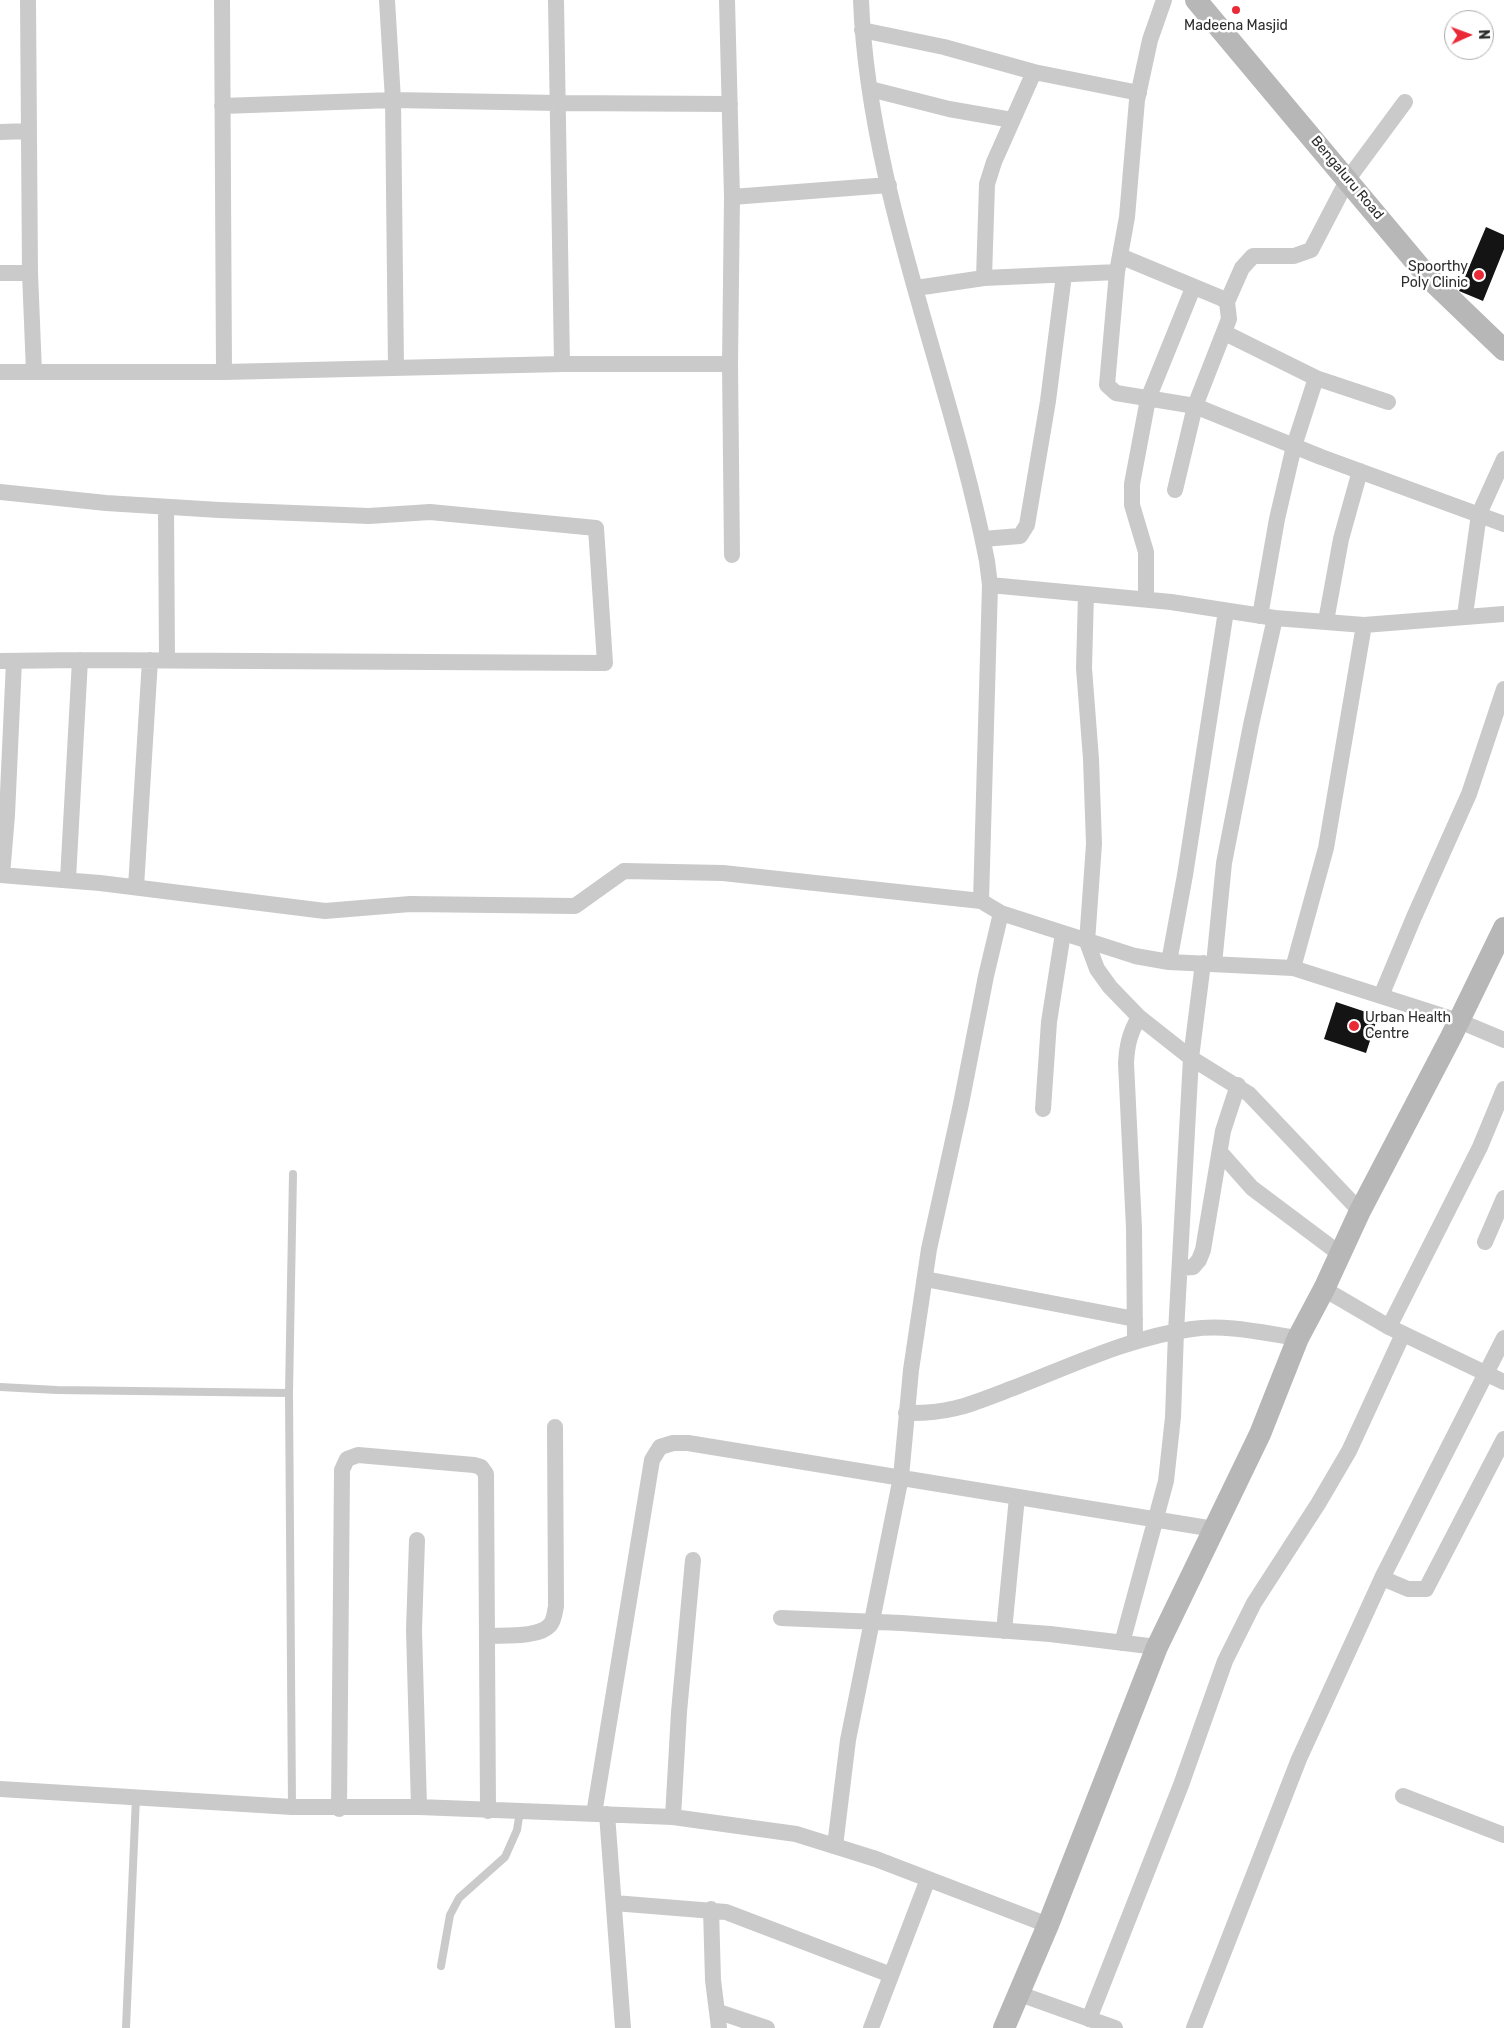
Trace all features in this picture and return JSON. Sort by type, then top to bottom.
[{"type":"street","points":[[28,0],[30,273],[34,372]]},
{"type":"street","points":[[222,0],[224,372]]},
{"type":"street","points":[[387,0],[393,100],[396,368]]},
{"type":"street","points":[[556,0],[562,364]]},
{"type":"street","points":[[727,0],[732,197],[730,364],[732,555]]},
{"type":"street","points":[[861,0],[862,30],[870,89],[889,185],[983,539],[990,585],[981,901]]},
{"type":"street","points":[[1164,0],[1150,40],[1139,93],[1127,217],[1119,264],[1106,385],[1116,393],[1195,406],[1294,446],[1504,524]]},
{"type":"street","name":"Bengaluru Road","points":[[1196,0],[1348,179],[1429,278],[1504,350]]},
{"type":"street","points":[[862,30],[944,48],[1034,72],[1139,93]]},
{"type":"street","points":[[984,278],[988,184],[994,162],[1034,72]]},
{"type":"street","points":[[870,89],[948,109],[1012,120]]},
{"type":"street","points":[[222,106],[393,100],[558,104],[730,104]]},
{"type":"street","points":[[1175,490],[1195,406],[1225,333],[1229,318],[1226,302],[1242,268],[1253,256],[1294,256],[1311,250],[1348,179],[1405,102]]},
{"type":"street","points":[[0,132],[29,131]]},
{"type":"street","points":[[732,197],[889,185]]},
{"type":"street","points":[[916,288],[984,278],[1064,274],[1119,264],[1193,288],[1221,298],[1226,302]]},
{"type":"street","points":[[0,273],[30,273]]},
{"type":"street","points":[[983,539],[1020,536],[1027,526],[1048,401],[1064,274]]},
{"type":"street","points":[[1146,599],[1146,552],[1132,505],[1132,484],[1148,398],[1193,288]]},
{"type":"street","points":[[1225,333],[1316,378],[1388,402]]},
{"type":"street","points":[[0,372],[224,372],[562,364],[730,364]]},
{"type":"street","points":[[1122,1643],[1154,1519],[1166,1481],[1173,1417],[1192,1058],[1224,863],[1251,725],[1267,617],[1277,520],[1294,446],[1316,378]]},
{"type":"street","points":[[1465,615],[1479,514],[1504,458]]},
{"type":"street","points":[[1326,621],[1341,539],[1360,471]]},
{"type":"street","points":[[0,492],[166,507],[369,516],[430,512],[596,528],[605,663],[167,660],[7,661],[1,875],[136,887],[325,911],[410,904],[575,906],[624,871],[723,873],[981,901],[1001,913],[1135,956],[1169,962],[1293,968],[1459,1021],[1504,1040]]},
{"type":"street","points":[[166,507],[167,660]]},
{"type":"street","points":[[990,585],[1146,599],[1267,617],[1364,625],[1465,615],[1504,614]]},
{"type":"street","points":[[1086,594],[1084,668],[1091,759],[1094,844],[1087,942],[1097,969],[1110,987],[1140,1017],[1192,1058],[1238,1085],[1360,1210]]},
{"type":"street","points":[[1169,962],[1187,865],[1226,611]]},
{"type":"street","points":[[1293,968],[1326,848],[1364,625]]},
{"type":"street","points":[[68,880],[80,660]]},
{"type":"street","points":[[136,887],[150,660]]},
{"type":"street","points":[[1381,996],[1414,916],[1469,794],[1504,689]]},
{"type":"street","points":[[835,1846],[848,1740],[901,1478],[906,1413],[924,1279],[986,976],[1001,913]]},
{"type":"street","points":[[1004,2028],[1017,1993],[1048,1924],[1157,1647],[1260,1434],[1298,1338],[1324,1289],[1360,1210],[1459,1021],[1504,928]]},
{"type":"street","points":[[1043,1109],[1049,1022],[1063,933]]},
{"type":"street","points":[[1135,1341],[1134,1228],[1126,1063],[1128,1038],[1140,1017]]},
{"type":"street","points":[[1180,1268],[1192,1267],[1201,1255],[1223,1131],[1238,1085]]},
{"type":"street","points":[[1089,2019],[1181,1785],[1225,1662],[1254,1603],[1318,1504],[1349,1451],[1396,1330],[1480,1147],[1504,1089]]},
{"type":"street","points":[[1220,1152],[1252,1188],[1340,1254]]},
{"type":"street","points":[[1485,1242],[1504,1198]]},
{"type":"street","points":[[924,1279],[1135,1319]]},
{"type":"street","points":[[1324,1289],[1396,1330],[1504,1382]]},
{"type":"street","points":[[906,1413],[933,1414],[964,1408],[1135,1341],[1194,1328],[1233,1328],[1298,1338]]},
{"type":"street","points":[[1194,2028],[1298,1759],[1382,1578],[1484,1373],[1504,1338]]},
{"type":"street","points":[[488,1636],[539,1632],[550,1625],[554,1615],[556,1606],[555,1427]]},
{"type":"street","points":[[1382,1578],[1408,1589],[1426,1589],[1504,1439]]},
{"type":"street","points":[[623,2028],[614,1903],[600,1814],[652,1460],[660,1447],[673,1443],[688,1443],[1214,1529]]},
{"type":"street","points":[[339,1809],[342,1470],[347,1459],[358,1455],[481,1467],[486,1474],[488,1811]]},
{"type":"street","points":[[1004,1631],[1017,1497]]},
{"type":"street","points":[[416,1540],[414,1630],[419,1807]]},
{"type":"street","points":[[673,1817],[679,1712],[693,1560]]},
{"type":"street","points":[[780,1618],[871,1621],[1004,1631],[1157,1647]]},
{"type":"street","points":[[0,1789],[339,1809],[419,1807],[673,1817],[796,1834],[928,1879],[1048,1924]]},
{"type":"street","points":[[1403,1796],[1504,1835]]},
{"type":"street","points":[[871,2028],[928,1879]]},
{"type":"street","points":[[614,1903],[726,1912],[891,1975]]},
{"type":"street","points":[[711,1910],[713,1980],[719,2020],[767,2028]]},
{"type":"street","points":[[1017,1993],[1114,2028]]},
{"type":"lane","points":[[292,1807],[289,1393],[293,1174]]},
{"type":"lane","points":[[0,1387],[57,1390],[289,1393]]},
{"type":"lane","points":[[126,2028],[136,1797]]},
{"type":"lane","points":[[441,1966],[450,1915],[458,1898],[505,1857],[517,1830],[520,1811]]},
{"type":"building","points":[[1486,227],[1504,235],[1504,249],[1483,301],[1459,291]]},
{"type":"building","points":[[1336,1002],[1378,1016],[1366,1053],[1324,1039]]},
{"type":"place","name":"Madeena Masjid","points":[[1236,10]]},
{"type":"place","name":"Spoorthy Poly Clinic","points":[[1479,275]]},
{"type":"place","name":"Urban Health Centre","points":[[1354,1026]]}]
